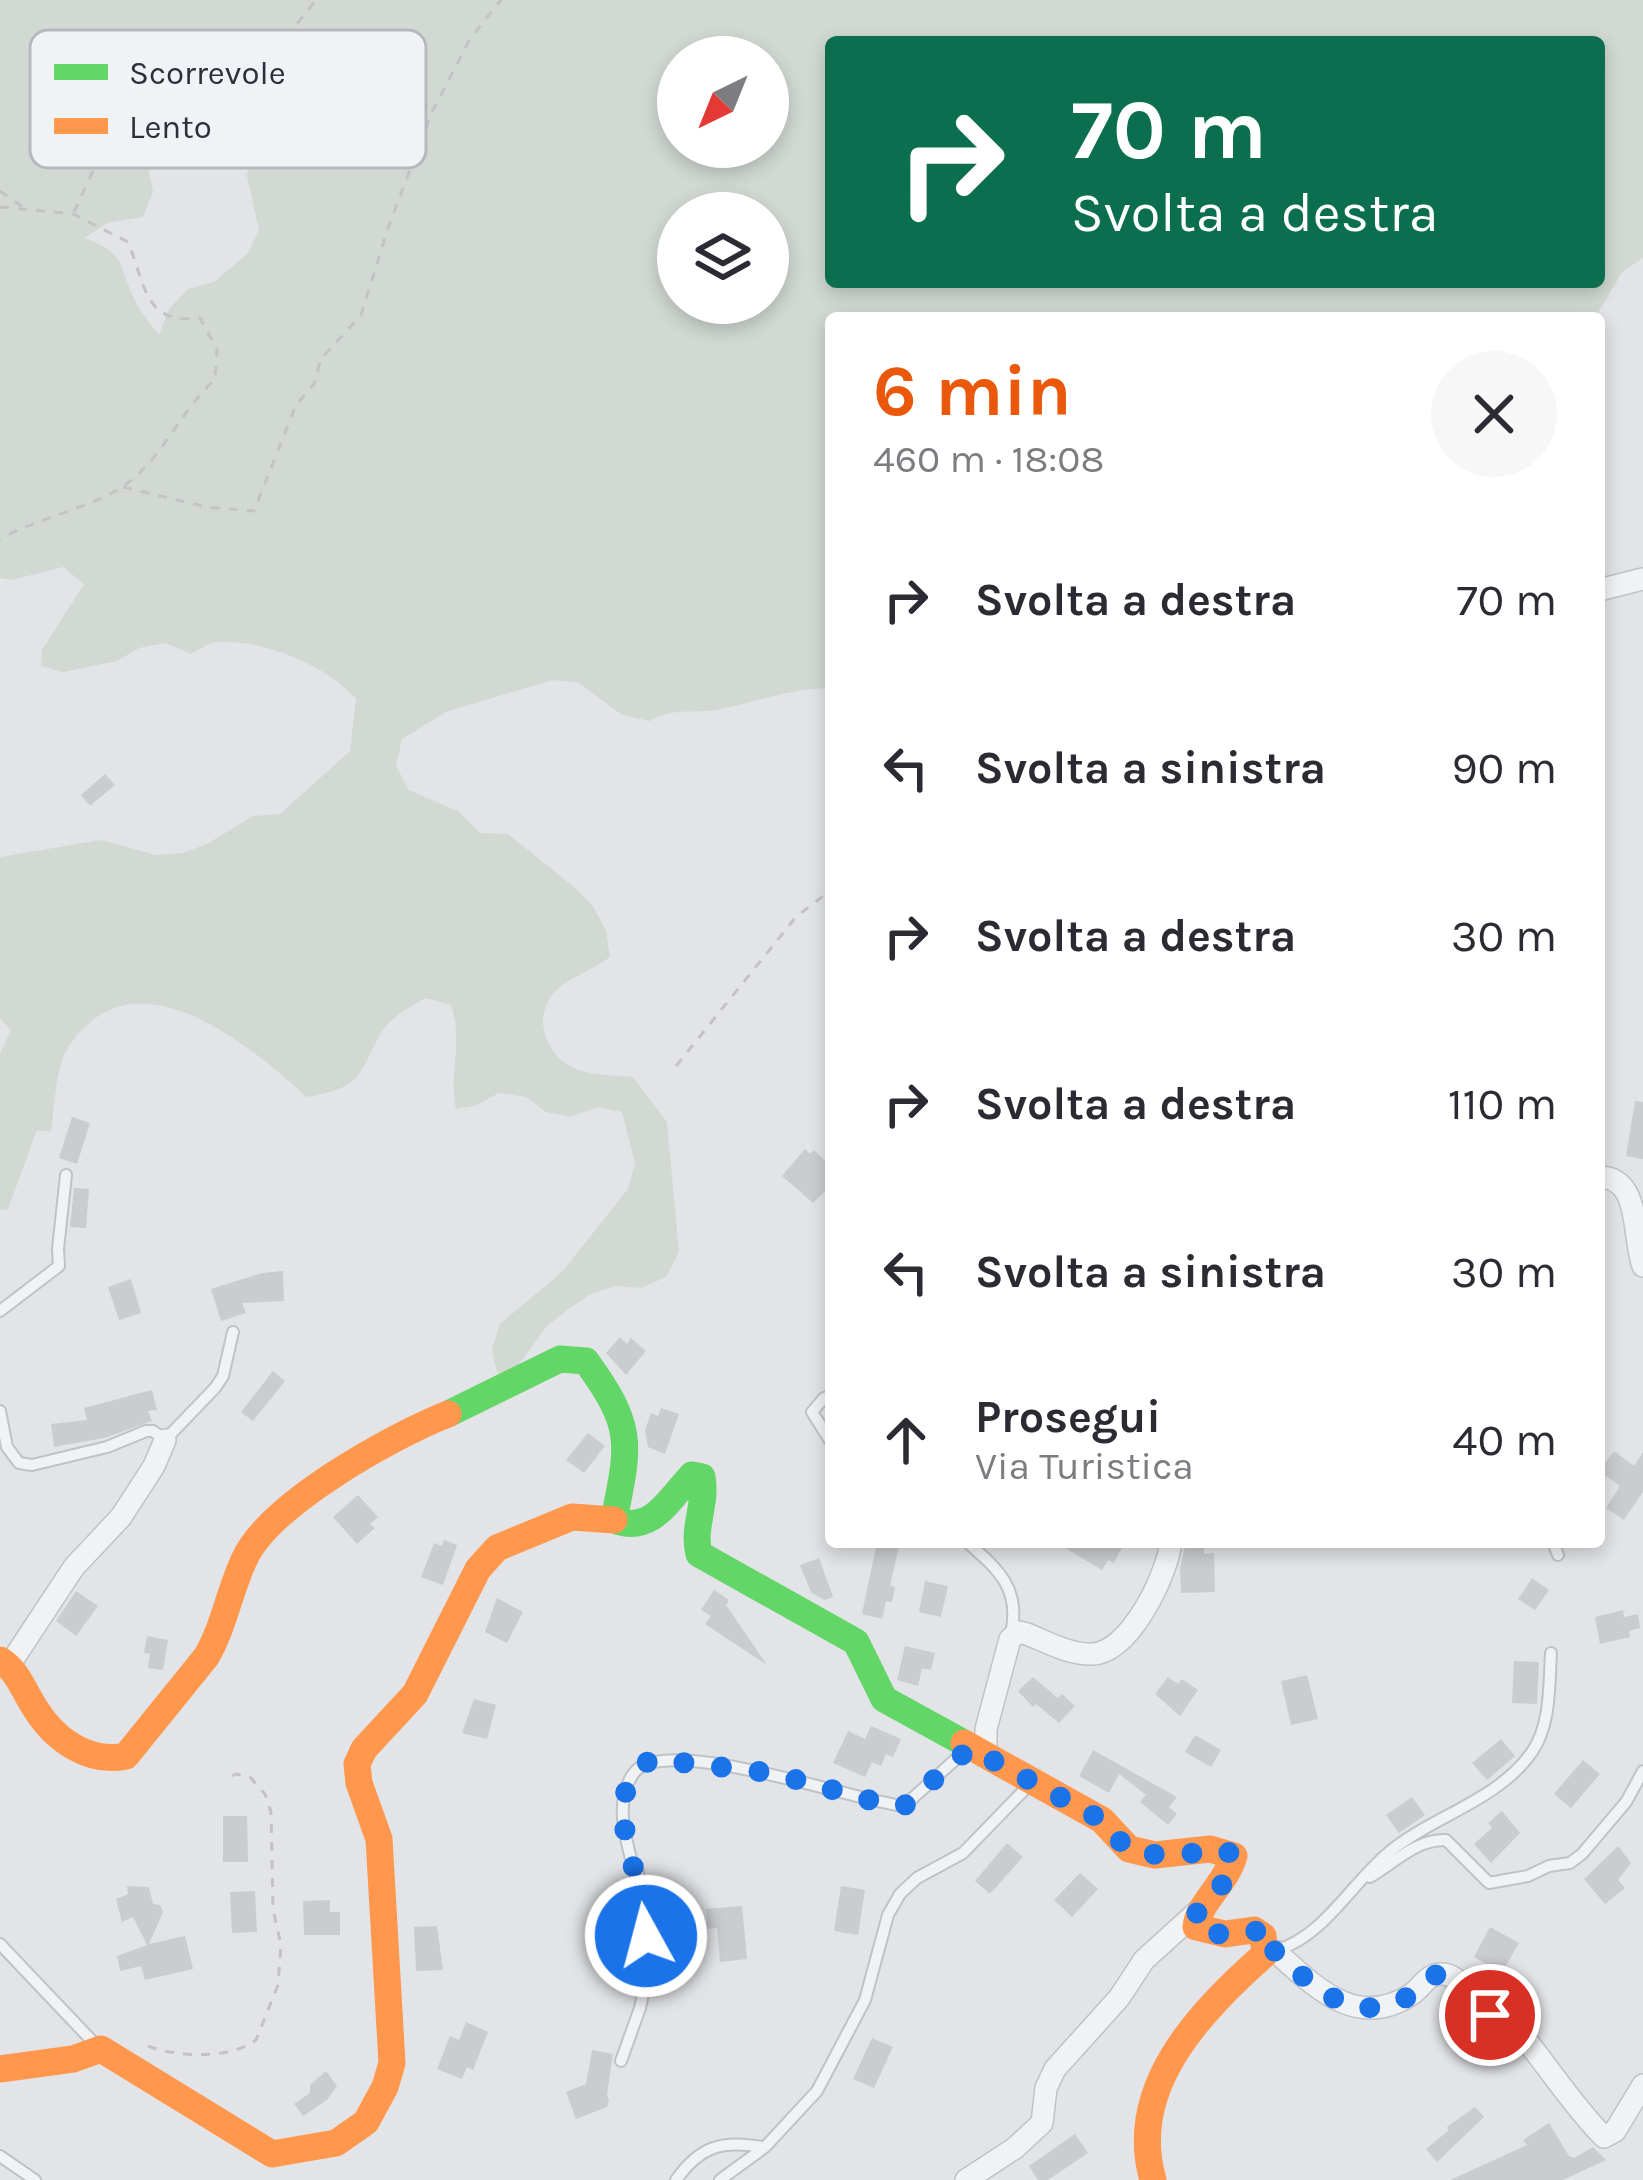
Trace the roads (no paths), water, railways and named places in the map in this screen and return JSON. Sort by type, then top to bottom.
[{"type":"street","points":[[1605,588],[1643,579]]},
{"type":"street","points":[[1605,1177],[1622,1186],[1633,1202],[1643,1266]]},
{"type":"street","points":[[165,1440],[130,1505],[74,1567],[5,1662],[36,1711],[56,1732],[98,1759],[126,1756],[206,1657],[217,1639],[245,1556],[279,1514],[404,1430],[482,1400],[560,1359],[586,1361],[611,1401],[626,1438],[627,1461],[614,1520]]},
{"type":"street","points":[[0,2068],[74,2059],[101,2049],[272,2154],[303,2153],[340,2142],[364,2128],[386,2093],[392,2062],[380,1839],[358,1784],[357,1764],[364,1749],[415,1694],[478,1568],[497,1548],[572,1516],[614,1520],[627,1528],[641,1526],[692,1474],[702,1477],[706,1486],[694,1544],[699,1554],[856,1642],[867,1659],[872,1684],[884,1699],[1102,1820],[1126,1848],[1173,1855],[1225,1850],[1234,1856],[1231,1872],[1216,1895],[1144,1960],[1119,1998],[1055,2069],[1046,2088],[1042,2123],[1016,2148],[966,2180]]},
{"type":"street","points":[[978,1752],[1010,1639],[1019,1632],[1076,1653],[1097,1655],[1114,1647],[1162,1579],[1170,1548]]},
{"type":"street","points":[[1197,1912],[1196,1927],[1208,1933],[1233,1935],[1254,1930],[1263,1936],[1270,1953],[1355,2010],[1377,2008],[1411,1995],[1440,1973],[1451,1977],[1490,2015],[1519,2031],[1604,2137],[1615,2131],[1643,2085]]},
{"type":"street","points":[[1153,2180],[1143,2160],[1145,2121],[1164,2074],[1204,2012],[1270,1953]]},
{"type":"lane","points":[[0,1311],[59,1266],[66,1175]]},
{"type":"lane","points":[[0,1411],[7,1447],[19,1463],[32,1465],[107,1447],[146,1431],[165,1440],[223,1376],[233,1332]]},
{"type":"lane","points":[[825,1398],[812,1412],[825,1433]]},
{"type":"lane","points":[[973,1548],[1008,1582],[1015,1599],[1010,1639]]},
{"type":"lane","points":[[1270,1953],[1304,1937],[1386,1854],[1484,1795],[1533,1751],[1546,1713],[1551,1653]]},
{"type":"lane","points":[[620,2061],[640,2008],[649,1966],[638,1872],[635,1874],[622,1815],[635,1769],[652,1759],[724,1766],[904,1806],[978,1752]]},
{"type":"lane","points":[[1359,1883],[1416,1847],[1441,1839],[1489,1882],[1508,1882],[1570,1862],[1626,1802],[1643,1771]]},
{"type":"lane","points":[[720,2180],[765,2147],[818,2091],[865,2000],[888,1915],[900,1894],[917,1878],[963,1853],[1030,1784]]},
{"type":"lane","points":[[0,1944],[101,2049]]},
{"type":"lane","points":[[676,2180],[700,2151],[716,2144],[765,2147]]},
{"type":"lane","points":[[0,2156],[35,2180]]}]
